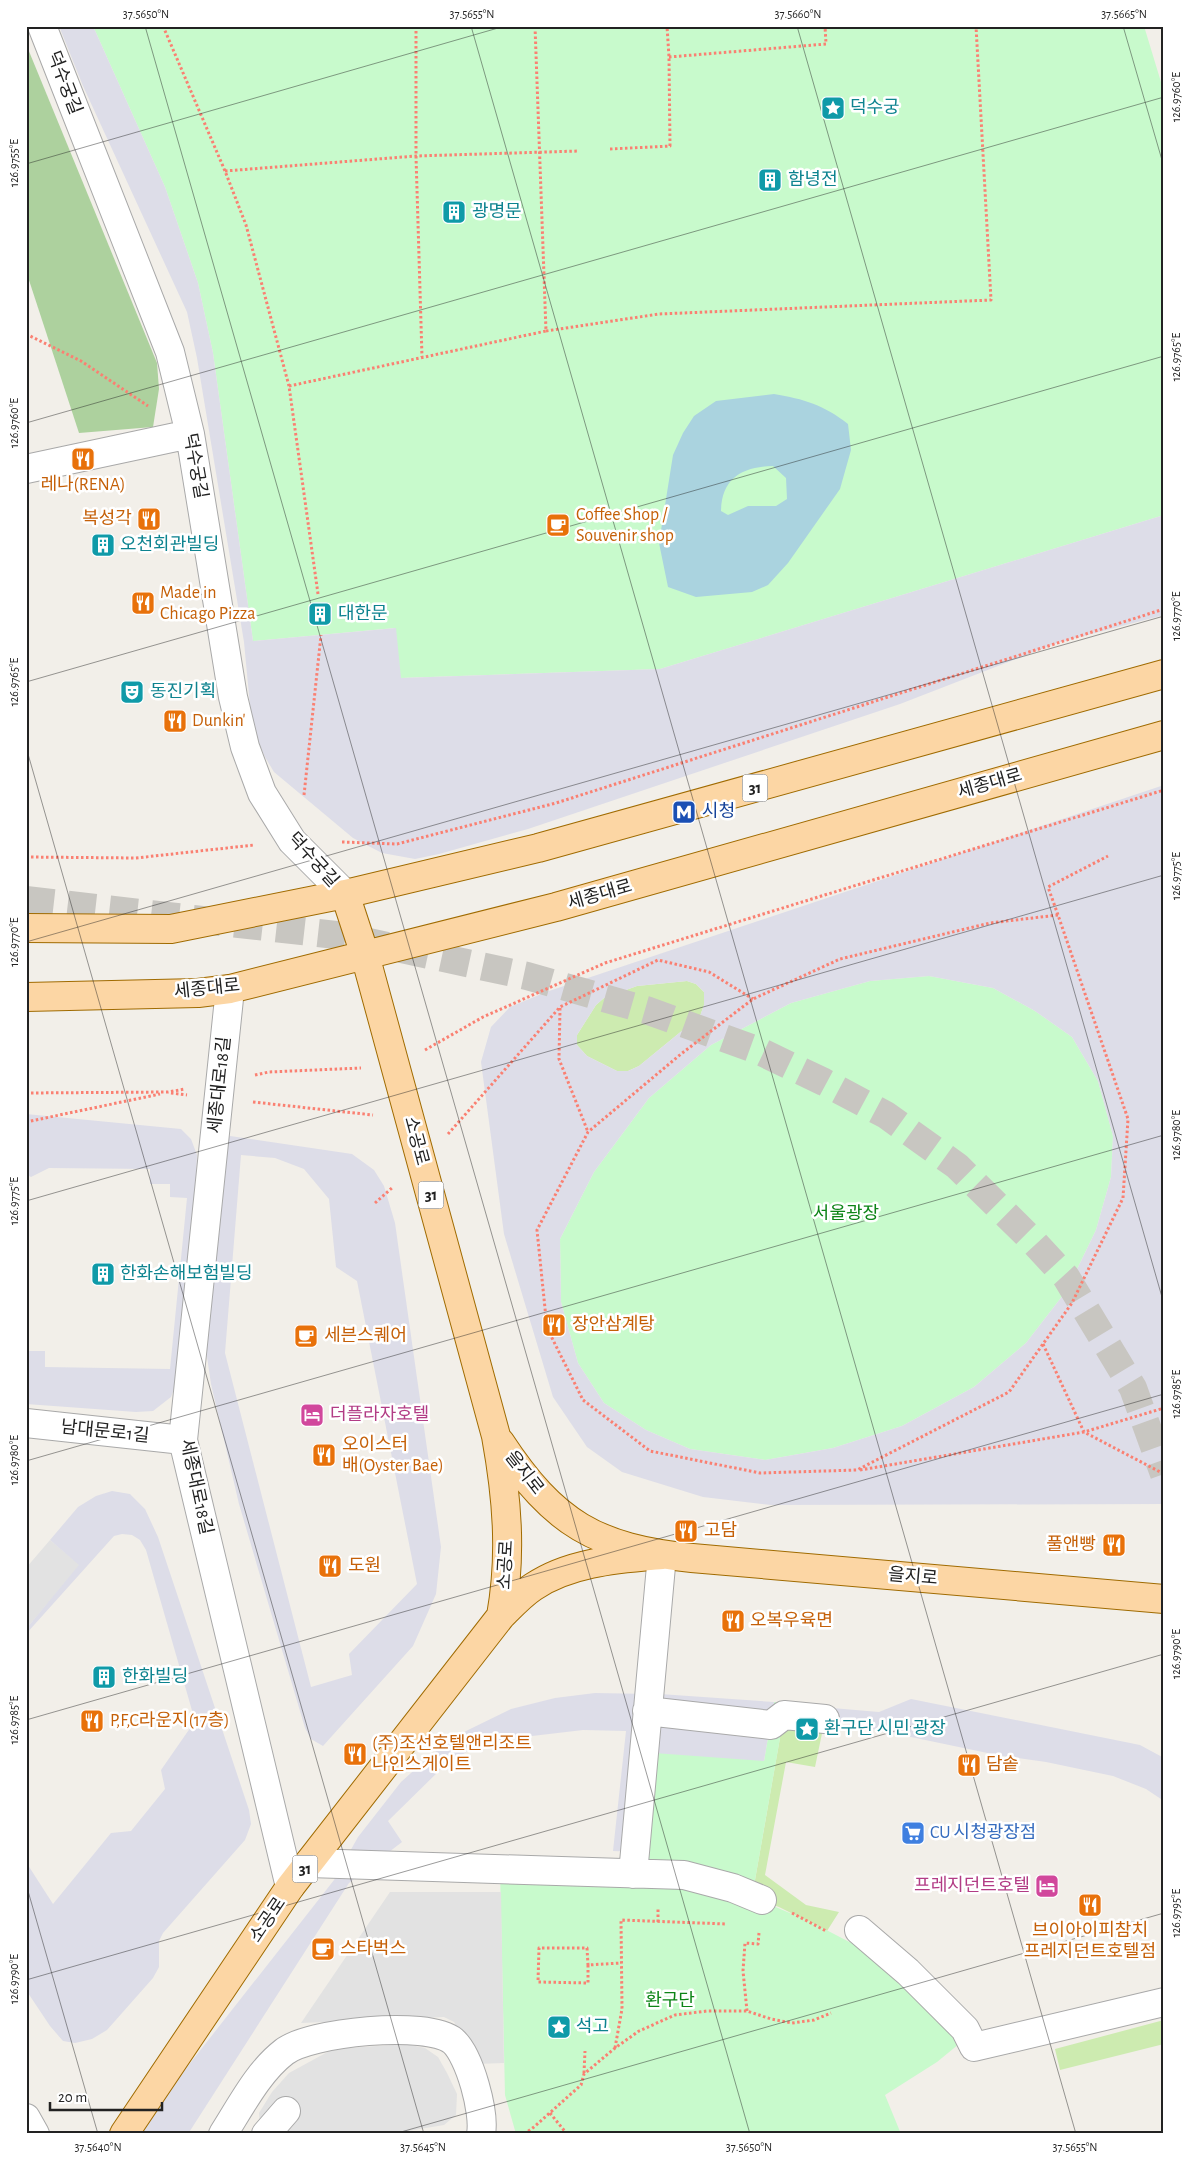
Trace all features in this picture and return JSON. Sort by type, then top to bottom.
[{"type":"main road","name":"31","points":[[345,894],[538,848],[1164,674]]},
{"type":"main road","name":"세종대로","points":[[26,997],[198,993],[230,989],[556,907],[1164,735]]},
{"type":"main road","points":[[34,924],[171,929],[345,894]]},
{"type":"main road","name":"소공로","points":[[124,2134],[290,1887],[502,1616],[508,1571],[508,1533],[505,1490],[496,1436],[396,1066],[365,955],[345,894]]},
{"type":"main road","name":"을지로","points":[[496,1436],[529,1483],[566,1518],[586,1531],[609,1541],[662,1555],[1164,1599]]},
{"type":"main road","name":"을지로","points":[[502,1616],[533,1587],[566,1571],[586,1565],[662,1555]]},
{"type":"street","name":"덕수궁길","points":[[42,26],[170,352],[190,434],[233,697],[245,747],[262,793],[292,841],[345,894]]},
{"type":"street","points":[[26,469],[190,434]]},
{"type":"street","name":"세종대로18길","points":[[230,989],[183,1440],[290,1887]]},
{"type":"street","name":"남대문로1길","points":[[26,1423],[183,1440]]},
{"type":"street","points":[[634,1874],[662,1555]]},
{"type":"street","points":[[647,1711],[771,1725],[784,1715],[824,1719]]},
{"type":"street","points":[[309,1863],[693,1877],[733,1888],[761,1912]]},
{"type":"street","points":[[859,1930],[908,1972],[965,2028],[974,2047],[1164,2002]]},
{"type":"street","points":[[223,2134],[258,2079],[284,2052],[300,2042],[378,2030],[407,2029],[433,2033],[454,2042],[466,2061],[476,2090],[483,2123],[480,2134]]},
{"type":"street","points":[[266,2134],[286,2111]]},
{"type":"street","points":[[26,2118],[34,2134]]},
{"type":"path","points":[[163,26],[246,224],[289,386],[318,594]]},
{"type":"path","points":[[416,26],[416,156],[422,357]]},
{"type":"path","points":[[536,26],[546,331]]},
{"type":"path","points":[[610,149],[670,146],[667,26]]},
{"type":"path","points":[[669,57],[826,44],[825,26]]},
{"type":"path","points":[[289,386],[546,331],[659,314],[991,300],[976,26]]},
{"type":"path","points":[[225,171],[416,156],[580,151]]},
{"type":"path","points":[[26,334],[80,361],[190,434]]},
{"type":"path","points":[[26,857],[136,858],[292,841],[397,844],[556,803],[1164,609]]},
{"type":"path","points":[[304,798],[321,635]]},
{"type":"path","points":[[26,1093],[168,1092],[269,1072],[396,1066],[483,1017],[605,963],[1164,790]]},
{"type":"path","points":[[857,1470],[1009,1392],[1072,1303],[1123,1198],[1128,1118],[1048,887],[1108,856]]},
{"type":"path","points":[[1058,915],[990,923],[840,959],[754,998],[681,1054],[588,1132],[538,1230],[547,1328],[582,1400],[650,1451],[760,1473],[857,1470],[1084,1432],[1164,1408]]},
{"type":"path","points":[[375,1203],[458,1124],[560,1007],[658,960],[709,972],[754,998]]},
{"type":"path","points":[[560,1007],[559,1060],[588,1132]]},
{"type":"path","points":[[1043,1344],[1084,1432],[1164,1474]]},
{"type":"path","points":[[747,2011],[743,1971],[745,1943],[758,1944],[761,1912],[832,1934]]},
{"type":"path","points":[[615,2048],[622,2009],[621,1920],[701,1923]]},
{"type":"path","points":[[539,1948],[587,1948],[588,1964],[588,1983],[538,1982],[539,1948]]},
{"type":"path","points":[[588,1964],[621,1963]]},
{"type":"path","points":[[584,2074],[639,2031],[675,2015],[707,2011],[747,2011],[771,2019],[792,2023],[814,2020],[831,2013]]},
{"type":"path","points":[[524,2134],[581,2085],[584,2074],[585,2051]]},
{"type":"path","points":[[550,2113],[567,2134]]},
{"type":"green space","points":[[93,26],[1144,26],[1164,92],[1164,515],[660,669],[400,678],[395,628],[253,641],[213,353],[198,283],[165,187]]},
{"type":"green space","points":[[26,44],[157,363],[159,389],[153,427],[79,433],[26,271]]},
{"type":"green space","name":"서울광장","points":[[929,976],[993,988],[1035,1011],[1072,1037],[1098,1081],[1113,1136],[1111,1177],[1096,1230],[1067,1290],[1026,1343],[974,1387],[902,1426],[833,1448],[765,1460],[690,1449],[646,1430],[604,1403],[578,1363],[561,1302],[560,1239],[594,1172],[649,1098],[711,1045],[791,1003],[870,981]]},
{"type":"green space","points":[[687,981],[696,984],[704,992],[704,1005],[700,1016],[639,1066],[628,1071],[617,1071],[587,1056],[577,1045],[577,1035],[596,1005],[604,998],[637,986]]},
{"type":"green space","name":"환구단","points":[[774,1702],[786,1704],[752,1897],[811,1922],[859,1947],[877,1960],[942,2021],[959,2044],[937,2062],[885,2095],[901,2134],[516,2134],[505,2095],[500,1869],[633,1873],[647,1711],[764,1761]]},
{"type":"green space","points":[[784,1715],[825,1719],[815,1767],[786,1762],[765,1875],[806,1905],[839,1912],[827,1931],[779,1907],[752,1897]]},
{"type":"green space","points":[[1164,2020],[1164,2044],[1060,2070],[1055,2049]]},
{"type":"shaded area","points":[[59,26],[93,26],[165,187],[198,283],[213,353],[253,641],[396,628],[401,678],[660,669],[1164,515],[1164,615],[1057,643],[900,704],[528,829],[439,854],[415,859],[382,853],[353,838],[274,772],[252,727],[244,642],[197,358],[187,312],[83,86]]},
{"type":"shaded area","points":[[1164,785],[1164,1504],[771,1505],[703,1497],[622,1472],[587,1447],[553,1397],[504,1234],[481,1062],[491,1027],[510,1007],[546,992]],"holes":[[[929,976],[993,988],[1035,1011],[1072,1037],[1098,1081],[1113,1136],[1111,1177],[1096,1230],[1067,1290],[1026,1343],[974,1387],[902,1426],[833,1448],[765,1460],[690,1449],[646,1430],[604,1403],[578,1363],[561,1302],[560,1239],[594,1172],[649,1098],[711,1045],[791,1003],[870,981]],[[687,981],[696,984],[704,992],[704,1005],[700,1016],[639,1066],[628,1071],[617,1071],[587,1056],[577,1045],[577,1035],[596,1005],[604,998],[637,986]]]},
{"type":"shaded area","points":[[26,1114],[181,1129],[191,1139],[197,1155],[196,1178],[175,1386],[171,1397],[153,1411],[136,1412],[26,1404],[26,1351],[45,1351],[45,1367],[170,1369],[187,1198],[170,1197],[170,1184],[150,1184],[150,1169],[49,1168],[31,1177],[26,1174]]},
{"type":"shaded area","points":[[230,1136],[352,1154],[374,1170],[384,1186],[395,1223],[441,1547],[436,1594],[413,1646],[323,1746],[311,1739],[305,1728],[239,1504],[211,1384],[206,1350],[227,1140]],"holes":[[[241,1155],[275,1158],[304,1169],[329,1199],[336,1267],[357,1281],[417,1584],[349,1654],[352,1675],[311,1687],[225,1353]]]},
{"type":"shaded area","points":[[112,1491],[130,1494],[145,1509],[158,1537],[249,1810],[251,1824],[245,1840],[163,1933],[159,1941],[159,1967],[153,1978],[107,2030],[92,2039],[75,2043],[63,2041],[50,2026],[26,1990],[26,1862],[53,1904],[111,1833],[131,1831],[165,1789],[161,1770],[195,1721],[146,1550],[140,1540],[132,1535],[122,1534],[114,1536],[26,1634],[26,1629],[79,1565],[50,1540],[78,1507],[96,1496]]},
{"type":"shaded area","points":[[50,1540],[80,1565],[26,1629],[26,1568]]},
{"type":"shaded area","points":[[595,1693],[650,1694],[635,1852],[613,1851],[626,1731],[583,1730],[532,1736],[493,1741],[468,1751],[444,1766],[388,1821],[402,1842],[349,1883],[188,2134],[141,2134],[144,2122],[334,1880],[358,1837],[401,1782],[431,1755],[466,1731],[511,1709],[555,1698]]},
{"type":"shaded area","points":[[660,1694],[774,1702],[764,1761],[654,1753]]},
{"type":"shaded area","points":[[911,1699],[1140,1745],[1164,1758],[1164,1801],[1146,1789],[1113,1776],[1046,1762],[997,1755],[825,1719],[786,1704],[879,1712]]},
{"type":"shaded area","points":[[390,1892],[501,1892],[504,2063],[477,2064],[454,2022],[444,2017],[301,2023]]},
{"type":"shaded area","points":[[406,2044],[425,2048],[438,2057],[457,2094],[456,2115],[444,2125],[390,2134],[261,2134],[259,2113],[272,2092],[289,2073],[333,2049]]},
{"type":"water","points":[[774,394],[795,398],[822,407],[848,424],[851,450],[840,489],[788,563],[768,585],[752,592],[696,597],[668,587],[659,543],[673,455],[683,433],[694,416],[716,401]],"holes":[[[773,466],[786,478],[787,499],[776,506],[748,506],[728,515],[721,511],[725,490],[743,472]]]},
{"type":"tunnel","points":[[26,900],[336,935],[527,976],[646,1010],[757,1050],[824,1082],[886,1115],[957,1166],[1031,1239],[1066,1277],[1133,1388],[1164,1474]]},
{"type":"place","name":"덕수궁","points":[[833,108]]},
{"type":"place","name":"함녕전","points":[[770,180]]},
{"type":"place","name":"광명문","points":[[454,212]]},
{"type":"place","name":"레나(RENA)","points":[[83,459]]},
{"type":"place","name":"복성각","points":[[149,519]]},
{"type":"place","name":"Coffee Shop / Souvenir shop","points":[[558,525]]},
{"type":"place","name":"오천회관빌딩","points":[[103,545]]},
{"type":"place","name":"Made in Chicago Pizza","points":[[143,603]]},
{"type":"place","name":"대한문","points":[[320,614]]},
{"type":"place","name":"동진기획","points":[[132,692]]},
{"type":"place","name":"Dunkin'","points":[[175,721]]},
{"type":"place","name":"시청","points":[[684,812]]},
{"type":"place","name":"한화손해보험빌딩","points":[[103,1274]]},
{"type":"place","name":"장안삼계탕","points":[[554,1325]]},
{"type":"place","name":"세븐스퀘어","points":[[306,1336]]},
{"type":"place","name":"더플라자호텔","points":[[312,1415]]},
{"type":"place","name":"오이스터 배(Oyster Bae)","points":[[324,1455]]},
{"type":"place","name":"고담","points":[[686,1531]]},
{"type":"place","name":"풀앤빵","points":[[1114,1545]]},
{"type":"place","name":"도원","points":[[330,1566]]},
{"type":"place","name":"오복우육면","points":[[733,1621]]},
{"type":"place","name":"한화빌딩","points":[[104,1677]]},
{"type":"place","name":"P,F,C라운지(17층)","points":[[92,1721]]},
{"type":"place","name":"환구단 시민 광장","points":[[807,1729]]},
{"type":"place","name":"(주)조선호텔앤리조트 나인스게이트","points":[[355,1754]]},
{"type":"place","name":"담솥","points":[[969,1765]]},
{"type":"place","name":"CU 시청광장점","points":[[913,1833]]},
{"type":"place","name":"프레지던트호텔","points":[[1047,1886]]},
{"type":"place","name":"브이아이피참치 프레지던트호텔점","points":[[1090,1905]]},
{"type":"place","name":"스타벅스","points":[[323,1949]]},
{"type":"place","name":"석고","points":[[559,2027]]}]
